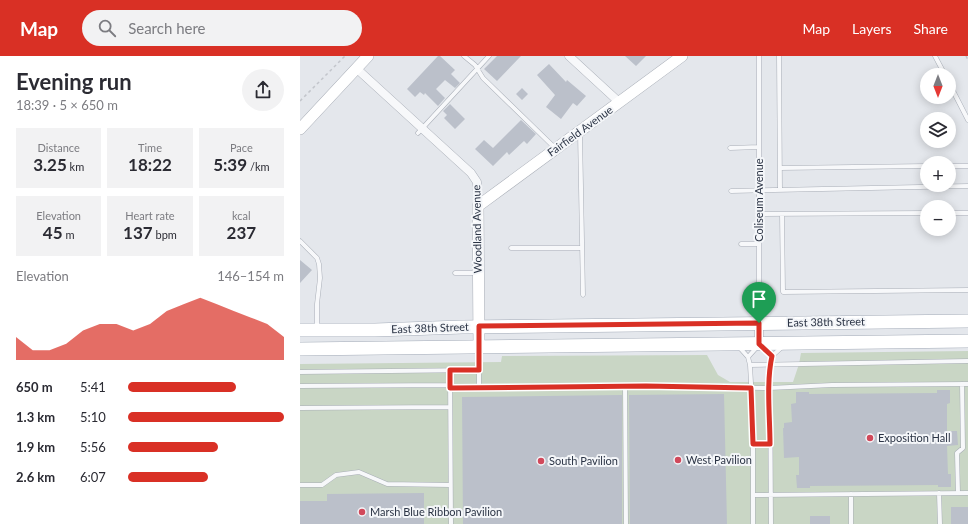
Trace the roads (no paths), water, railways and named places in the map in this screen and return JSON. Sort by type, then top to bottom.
[{"type":"main road","name":"East 38th Street","points":[[300,330],[375,330],[479,326],[968,321]]},
{"type":"main road","name":"East 38th Street","points":[[300,349],[968,341]]},
{"type":"street","points":[[300,129],[368,56]]},
{"type":"street","points":[[569,56],[620,102]]},
{"type":"street","name":"Fairfield Avenue","points":[[478,206],[681,56]]},
{"type":"street","name":"Woodland Avenue","points":[[356,68],[420,131],[474,177],[477,186],[478,206],[479,347]]},
{"type":"street","name":"Coliseum Avenue","points":[[759,323],[759,344]]},
{"type":"lane","points":[[464,56],[477,69],[483,78],[556,149]]},
{"type":"lane","points":[[420,131],[490,56]]},
{"type":"lane","name":"Coliseum Avenue","points":[[759,56],[759,323]]},
{"type":"lane","points":[[779,56],[780,190]]},
{"type":"lane","points":[[935,56],[941,68]]},
{"type":"lane","points":[[956,97],[968,120]]},
{"type":"lane","points":[[580,131],[583,295]]},
{"type":"lane","points":[[730,148],[759,147]]},
{"type":"lane","points":[[780,168],[920,166]]},
{"type":"lane","points":[[956,166],[968,166]]},
{"type":"lane","points":[[731,191],[968,186]]},
{"type":"lane","points":[[759,214],[920,213]]},
{"type":"lane","points":[[956,213],[968,213]]},
{"type":"lane","points":[[782,214],[783,292],[968,290]]},
{"type":"lane","points":[[300,241],[317,258],[319,264],[320,278],[317,304],[317,330]]},
{"type":"lane","points":[[741,244],[759,244]]},
{"type":"lane","points":[[511,248],[582,248]]},
{"type":"lane","points":[[455,273],[478,273]]},
{"type":"lane","points":[[771,524],[770,364],[772,356],[779,349],[793,343]]},
{"type":"lane","points":[[728,344],[740,348],[748,357],[750,364],[753,444],[753,524]]},
{"type":"lane","points":[[748,357],[759,344],[772,356]]},
{"type":"lane","points":[[479,347],[479,388]]},
{"type":"lane","points":[[750,364],[968,361]]},
{"type":"lane","points":[[450,370],[451,524]]},
{"type":"lane","points":[[300,372],[479,370]]},
{"type":"lane","points":[[958,493],[957,453],[963,448],[962,384]]},
{"type":"lane","points":[[300,386],[479,388],[625,386],[769,388],[832,385],[968,384]]},
{"type":"lane","points":[[625,386],[626,524]]},
{"type":"lane","points":[[300,408],[450,407]]},
{"type":"lane","points":[[753,444],[770,444]]},
{"type":"lane","points":[[300,485],[322,485],[336,475],[358,472],[386,484],[450,484]]},
{"type":"lane","points":[[753,495],[968,493]]},
{"type":"lane","points":[[851,494],[851,524]]},
{"type":"lane","points":[[939,494],[940,524]]},
{"type":"place","name":"Exposition Hall","points":[[870,438]]},
{"type":"place","name":"West Pavilion","points":[[678,460]]},
{"type":"place","name":"South Pavilion","points":[[541,461]]},
{"type":"place","name":"Marsh Blue Ribbon Pavilion","points":[[362,512]]}]
